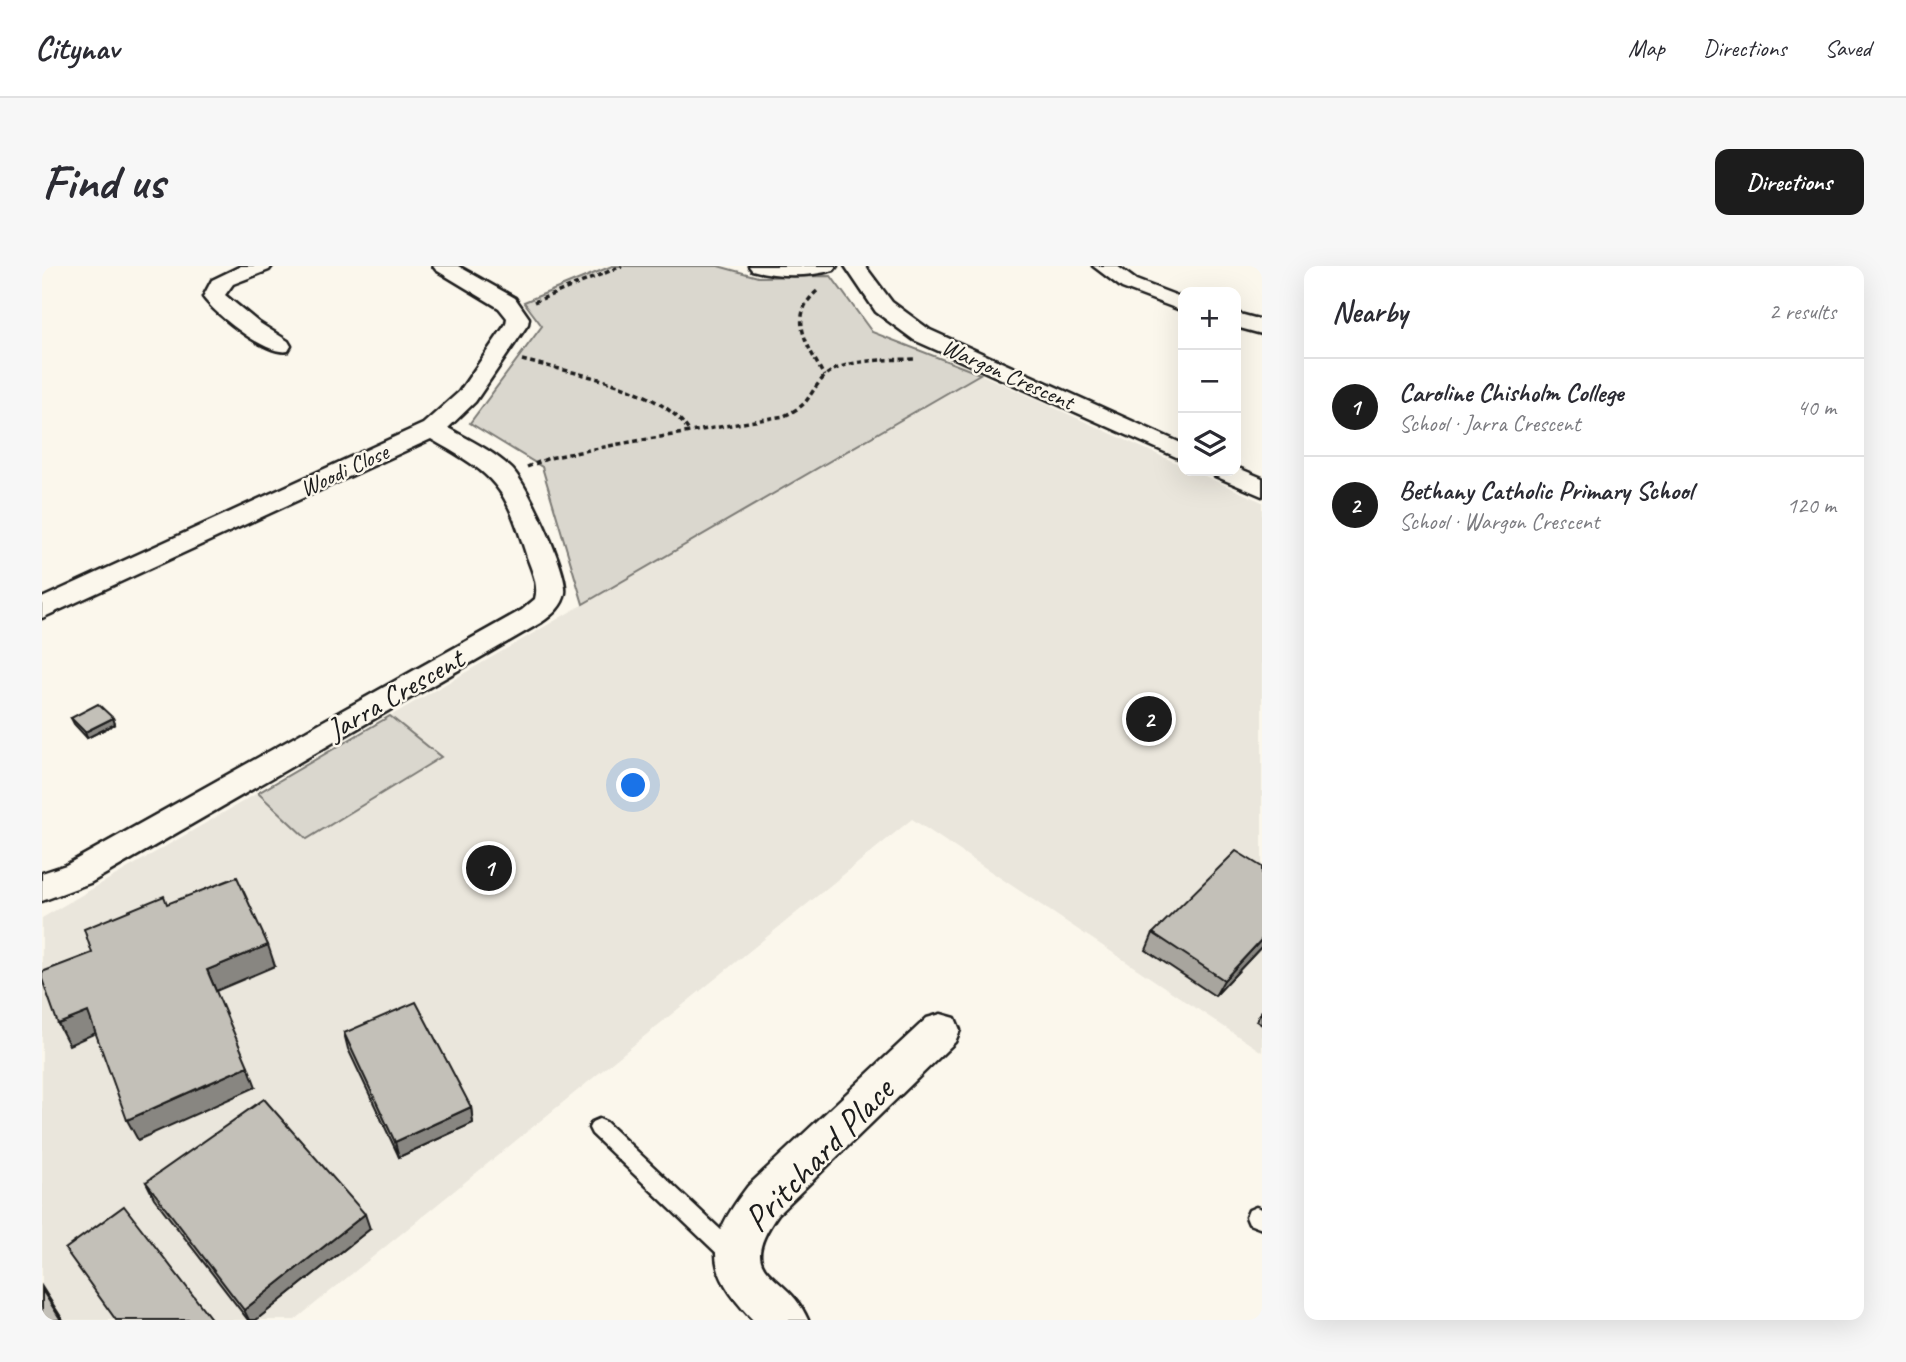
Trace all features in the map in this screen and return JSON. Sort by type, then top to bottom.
[{"type":"street","points":[[262,266],[225,281],[216,289],[214,297],[250,327],[280,346]]},
{"type":"street","points":[[443,266],[514,310]]},
{"type":"street","points":[[759,266],[826,276]]},
{"type":"street","name":"Wargon Crescent","points":[[855,266],[884,307],[922,335],[1178,451]]},
{"type":"street","points":[[1103,266],[1129,284],[1178,302]]},
{"type":"street","name":"Woodi Close","points":[[42,609],[432,429],[461,404],[498,353],[518,321],[514,310]]},
{"type":"street","points":[[1241,321],[1262,327]]},
{"type":"street","name":"Jarra Crescent","points":[[42,887],[78,874],[525,621],[550,601],[551,587],[516,492],[504,477],[484,460],[432,429]]},
{"type":"street","points":[[1235,476],[1262,488]]},
{"type":"street","name":"Pritchard Place","points":[[785,1320],[741,1274],[737,1238],[744,1223],[763,1200],[941,1030]]},
{"type":"lane","points":[[599,1128],[737,1257]]},
{"type":"path","points":[[514,310],[622,266]]},
{"type":"path","points":[[824,376],[799,321],[801,309],[826,276]]},
{"type":"path","points":[[498,353],[627,391],[663,405],[676,414],[689,431]]},
{"type":"path","points":[[504,477],[549,457],[794,412],[809,400],[824,376],[868,359],[916,359]]},
{"type":"shaded area","points":[[612,266],[718,266],[758,277],[831,276],[872,332],[980,374],[583,604],[542,467],[470,423],[542,326],[524,302]]},
{"type":"shaded area","points":[[980,374],[1178,464],[1178,476],[1205,476],[1262,502],[1262,1052],[912,819],[295,1320],[42,1320],[42,918]]},
{"type":"shaded area","points":[[390,716],[441,757],[307,839],[258,793]]},
{"type":"building","points":[[98,704],[113,718],[85,732],[71,718]]},
{"type":"building","points":[[1236,851],[1262,867],[1262,939],[1224,980],[1153,933]]},
{"type":"building","points":[[237,877],[268,945],[207,970],[248,1066],[127,1120],[88,1012],[58,1024],[42,972],[92,953],[84,929],[164,896],[167,904]]},
{"type":"building","points":[[416,1002],[471,1107],[395,1142],[344,1033]]},
{"type":"building","points":[[264,1099],[365,1214],[244,1310],[146,1182]]},
{"type":"building","points":[[124,1206],[212,1320],[116,1320],[65,1249]]},
{"type":"building","points":[[42,1290],[61,1320],[42,1320]]},
{"type":"place","name":"Bethany Catholic Primary School","points":[[1149,719]]},
{"type":"place","name":"Caroline Chisholm College","points":[[489,868]]}]
